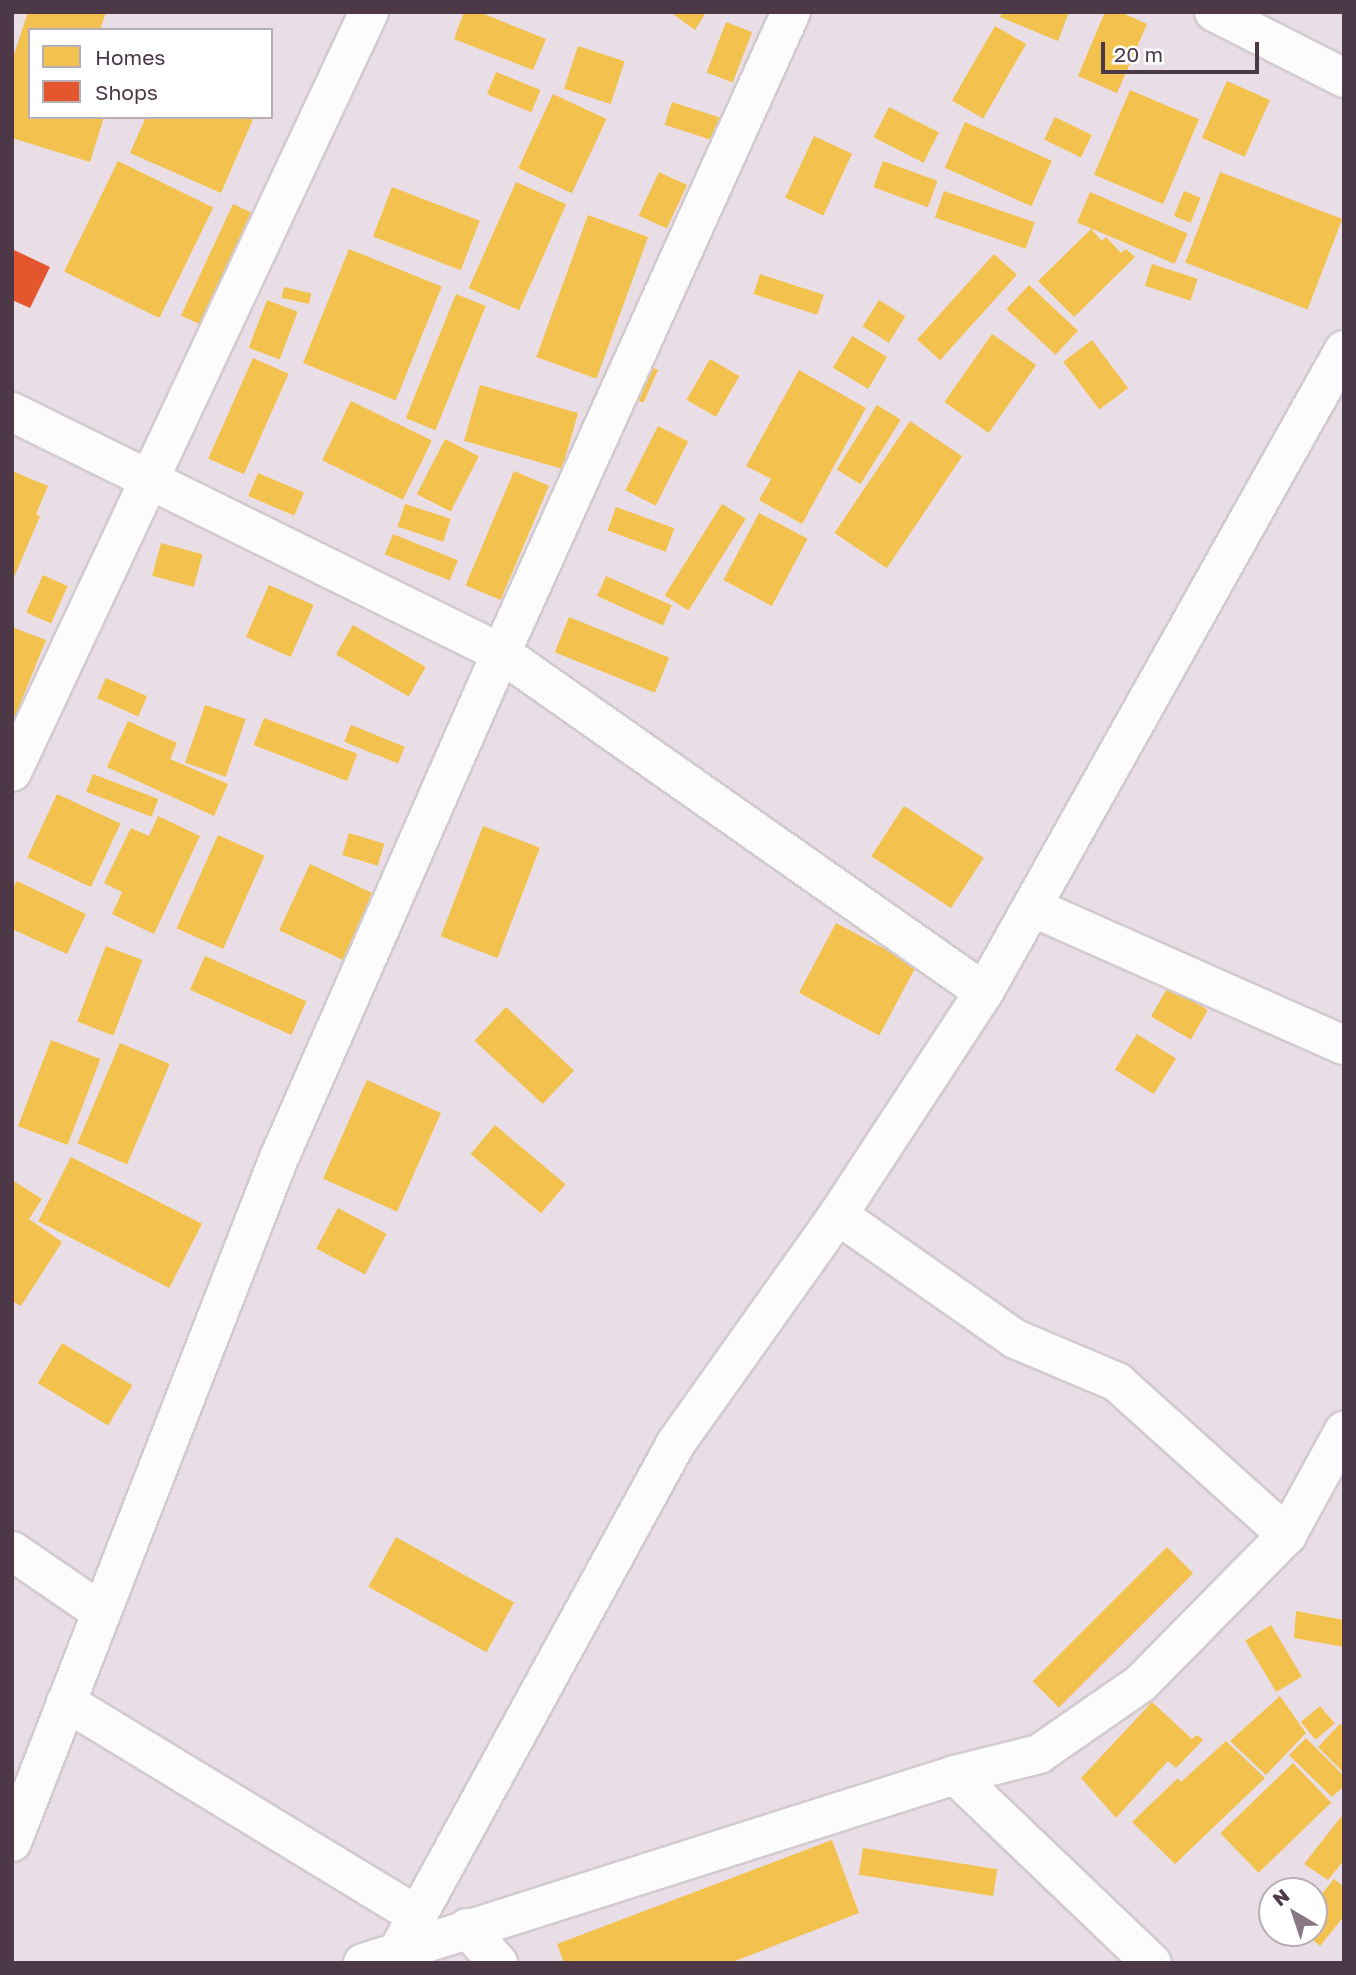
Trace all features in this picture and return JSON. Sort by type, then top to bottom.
[{"type":"street","points":[[12,772],[369,12]]},
{"type":"street","points":[[12,1842],[279,1158],[501,653],[791,12]]},
{"type":"street","points":[[1214,12],[1344,78]]},
{"type":"street","points":[[398,1956],[417,1915],[676,1443],[838,1214],[984,992],[1344,350]]},
{"type":"street","points":[[12,412],[501,653],[984,992]]},
{"type":"street","points":[[1032,907],[1344,1045]]},
{"type":"street","points":[[838,1214],[1015,1339],[1118,1382],[1287,1535]]},
{"type":"street","points":[[363,1963],[398,1956],[467,1928],[955,1775],[1039,1754],[1141,1683],[1287,1535],[1344,1431]]},
{"type":"street","points":[[12,1551],[101,1612]]},
{"type":"street","points":[[66,1702],[417,1915]]},
{"type":"street","points":[[955,1775],[1139,1959]]},
{"type":"street","points":[[467,1928],[498,1963]]},
{"type":"shaded area","points":[[12,12],[1344,12],[1344,1963],[12,1963]]},
{"type":"building: Homes","points":[[28,12],[106,12],[101,28],[28,28],[28,119],[103,119],[90,162],[12,138],[12,61]]},
{"type":"building: Homes","points":[[464,12],[479,12],[546,39],[533,70],[454,39]]},
{"type":"building: Homes","points":[[670,12],[706,12],[695,30]]},
{"type":"building: Homes","points":[[1002,12],[1069,12],[1058,41],[1000,17]]},
{"type":"building: Homes","points":[[1105,12],[1120,12],[1147,24],[1117,93],[1078,76]]},
{"type":"building: Homes","points":[[726,22],[752,32],[733,82],[707,72]]},
{"type":"building: Homes","points":[[995,26],[1026,44],[983,118],[952,100]]},
{"type":"building: Homes","points":[[578,46],[625,61],[611,104],[564,89]]},
{"type":"building: Homes","points":[[496,72],[541,90],[532,112],[487,94]]},
{"type":"building: Homes","points":[[1227,81],[1270,100],[1245,157],[1202,138]]},
{"type":"building: Homes","points":[[1130,90],[1199,119],[1163,204],[1094,175]]},
{"type":"building: Homes","points":[[553,94],[606,119],[572,193],[518,168]]},
{"type":"building: Homes","points":[[672,102],[721,118],[713,141],[665,125]]},
{"type":"building: Homes","points":[[889,107],[939,132],[923,163],[874,137]]},
{"type":"building: Homes","points":[[1055,117],[1092,135],[1081,157],[1044,139]]},
{"type":"building: Homes","points":[[145,119],[253,119],[221,193],[130,153]]},
{"type":"building: Homes","points":[[965,122],[1052,161],[1031,206],[945,168]]},
{"type":"building: Homes","points":[[814,136],[852,154],[823,215],[785,198]]},
{"type":"building: Homes","points":[[118,161],[213,207],[159,318],[64,272]]},
{"type":"building: Homes","points":[[883,161],[938,181],[928,207],[873,187]]},
{"type":"building: Homes","points":[[659,172],[687,185],[667,229],[639,216]]},
{"type":"building: Homes","points":[[1220,172],[1342,219],[1308,310],[1185,263]]},
{"type":"building: Homes","points":[[516,182],[566,204],[519,310],[469,288]]},
{"type":"building: Homes","points":[[392,187],[480,221],[461,270],[373,236]]},
{"type":"building: Homes","points":[[944,191],[1035,222],[1026,249],[935,217]]},
{"type":"building: Homes","points":[[1184,191],[1201,198],[1191,223],[1174,216]]},
{"type":"building: Homes","points":[[1090,192],[1188,233],[1175,264],[1077,222]]},
{"type":"building: Homes","points":[[233,204],[263,218],[211,329],[181,315]]},
{"type":"building: Homes","points":[[588,215],[648,237],[596,379],[536,357]]},
{"type":"building: Homes","points":[[1091,229],[1102,241],[1106,237],[1121,253],[1126,249],[1135,257],[1074,317],[1038,281]]},
{"type":"building: Homes","points":[[349,249],[442,286],[396,401],[303,363]]},
{"type":"building: Homes","points":[[994,254],[1017,275],[940,360],[917,339]]},
{"type":"building: Homes","points":[[1152,264],[1198,279],[1191,301],[1145,286]]},
{"type":"building: Homes","points":[[760,274],[824,295],[817,315],[754,294]]},
{"type":"building: Homes","points":[[1029,285],[1078,331],[1055,355],[1006,309]]},
{"type":"building: Homes","points":[[284,287],[311,293],[309,304],[282,298]]},
{"type":"building: Homes","points":[[456,294],[486,306],[435,430],[406,418]]},
{"type":"building: Homes","points":[[267,300],[298,312],[280,359],[249,348]]},
{"type":"building: Homes","points":[[879,300],[905,316],[889,343],[863,326]]},
{"type":"building: Homes","points":[[992,334],[1036,365],[989,433],[944,402]]},
{"type":"building: Homes","points":[[852,336],[887,357],[868,389],[833,368]]},
{"type":"building: Homes","points":[[1092,340],[1128,388],[1099,410],[1063,362]]},
{"type":"building: Homes","points":[[253,358],[289,374],[244,474],[208,458]]},
{"type":"building: Homes","points":[[710,359],[739,376],[716,417],[686,400]]},
{"type":"building: Homes","points":[[647,365],[658,370],[643,403],[632,398]]},
{"type":"building: Homes","points":[[799,370],[866,408],[802,524],[759,500],[771,479],[746,466]]},
{"type":"building: Homes","points":[[480,385],[578,413],[562,469],[464,441]]},
{"type":"building: Homes","points":[[351,401],[432,440],[403,500],[322,460]]},
{"type":"building: Homes","points":[[877,405],[901,420],[860,484],[837,469]]},
{"type":"building: Homes","points":[[910,421],[962,456],[887,568],[835,533]]},
{"type":"building: Homes","points":[[658,426],[688,441],[656,506],[625,490]]},
{"type":"building: Homes","points":[[445,439],[479,456],[451,511],[417,494]]},
{"type":"building: Homes","points":[[12,471],[48,486],[36,514],[40,516],[12,582]]},
{"type":"building: Homes","points":[[514,471],[549,486],[501,600],[466,585]]},
{"type":"building: Homes","points":[[258,473],[304,493],[294,516],[248,496]]},
{"type":"building: Homes","points":[[405,504],[451,519],[443,542],[398,527]]},
{"type":"building: Homes","points":[[722,504],[746,519],[689,610],[665,596]]},
{"type":"building: Homes","points":[[616,507],[674,528],[666,552],[607,530]]},
{"type":"building: Homes","points":[[759,513],[808,539],[772,606],[723,580]]},
{"type":"building: Homes","points":[[393,534],[458,560],[450,581],[385,554]]},
{"type":"building: Homes","points":[[161,543],[203,554],[194,587],[152,576]]},
{"type":"building: Homes","points":[[43,575],[68,586],[51,623],[26,612]]},
{"type":"building: Homes","points":[[606,576],[672,605],[663,625],[597,596]]},
{"type":"building: Homes","points":[[269,585],[314,605],[291,657],[246,637]]},
{"type":"building: Homes","points":[[569,617],[669,657],[655,693],[555,652]]},
{"type":"building: Homes","points":[[353,625],[426,667],[409,696],[336,654]]},
{"type":"building: Homes","points":[[12,627],[46,640],[12,724]]},
{"type":"building: Homes","points":[[106,678],[147,696],[138,716],[97,698]]},
{"type":"building: Homes","points":[[205,705],[246,719],[226,777],[185,763]]},
{"type":"building: Homes","points":[[264,718],[357,754],[347,781],[254,745]]},
{"type":"building: Homes","points":[[128,721],[177,743],[170,759],[228,784],[214,816],[107,767]]},
{"type":"building: Homes","points":[[351,725],[405,747],[398,763],[344,742]]},
{"type":"building: Homes","points":[[93,774],[158,799],[152,817],[86,792]]},
{"type":"building: Homes","points":[[57,794],[120,824],[91,887],[27,857]]},
{"type":"building: Homes","points":[[904,806],[984,858],[951,908],[871,856]]},
{"type":"building: Homes","points":[[158,816],[200,836],[154,934],[112,914],[122,892],[104,883],[131,828],[149,836]]},
{"type":"building: Homes","points":[[483,826],[540,848],[498,958],[441,936]]},
{"type":"building: Homes","points":[[349,833],[384,844],[378,866],[342,855]]},
{"type":"building: Homes","points":[[218,835],[265,856],[223,949],[177,928]]},
{"type":"building: Homes","points":[[310,864],[373,894],[343,960],[279,930]]},
{"type":"building: Homes","points":[[17,881],[86,914],[67,954],[12,929],[12,890]]},
{"type":"building: Homes","points":[[836,923],[916,966],[879,1035],[799,993]]},
{"type":"building: Homes","points":[[106,946],[142,960],[113,1036],[77,1022]]},
{"type":"building: Homes","points":[[205,956],[306,1001],[291,1035],[190,990]]},
{"type":"building: Homes","points":[[1168,987],[1208,1010],[1191,1039],[1151,1016]]},
{"type":"building: Homes","points":[[506,1007],[574,1070],[543,1104],[475,1041]]},
{"type":"building: Homes","points":[[1137,1034],[1176,1058],[1154,1094],[1115,1070]]},
{"type":"building: Homes","points":[[51,1040],[100,1059],[68,1145],[18,1126]]},
{"type":"building: Homes","points":[[120,1043],[170,1064],[127,1164],[77,1143]]},
{"type":"building: Homes","points":[[367,1080],[441,1113],[397,1212],[323,1179]]},
{"type":"building: Homes","points":[[495,1125],[565,1184],[541,1213],[471,1154]]},
{"type":"building: Homes","points":[[71,1157],[202,1224],[169,1288],[38,1221]]},
{"type":"building: Homes","points":[[12,1180],[42,1199],[29,1219],[62,1242],[21,1306],[12,1301]]},
{"type":"building: Homes","points":[[338,1208],[387,1234],[365,1274],[316,1249]]},
{"type":"building: Homes","points":[[62,1343],[132,1385],[108,1426],[38,1383]]},
{"type":"building: Homes","points":[[396,1537],[514,1602],[486,1652],[368,1587]]},
{"type":"building: Homes","points":[[1167,1547],[1193,1573],[1059,1708],[1033,1681]]},
{"type":"building: Homes","points":[[1296,1611],[1344,1620],[1344,1647],[1294,1638]]},
{"type":"building: Homes","points":[[1271,1625],[1302,1676],[1276,1692],[1245,1640]]},
{"type":"building: Homes","points":[[1280,1696],[1306,1733],[1266,1775],[1230,1741]]},
{"type":"building: Homes","points":[[1152,1702],[1192,1739],[1197,1735],[1203,1740],[1176,1768],[1168,1761],[1116,1818],[1081,1778]]},
{"type":"building: Homes","points":[[1320,1706],[1335,1724],[1316,1740],[1301,1722]]},
{"type":"building: Homes","points":[[1340,1724],[1344,1727],[1344,1773],[1318,1747]]},
{"type":"building: Homes","points":[[1306,1738],[1344,1776],[1344,1786],[1332,1797],[1289,1755]]},
{"type":"building: Homes","points":[[1226,1741],[1265,1778],[1175,1864],[1132,1822],[1178,1778],[1181,1782]]},
{"type":"building: Homes","points":[[1293,1763],[1331,1803],[1259,1873],[1220,1833]]},
{"type":"building: Homes","points":[[1344,1813],[1344,1860],[1328,1880],[1328,1877],[1324,1877],[1304,1864]]},
{"type":"building: Homes","points":[[832,1840],[859,1913],[730,1963],[564,1963],[557,1944]]},
{"type":"building: Homes","points":[[863,1848],[997,1869],[993,1896],[859,1875]]},
{"type":"building: Homes","points":[[1334,1879],[1344,1887],[1344,1916],[1328,1936],[1328,1886]]},
{"type":"building: Shops","points":[[12,249],[50,267],[30,308],[12,300]]}]
